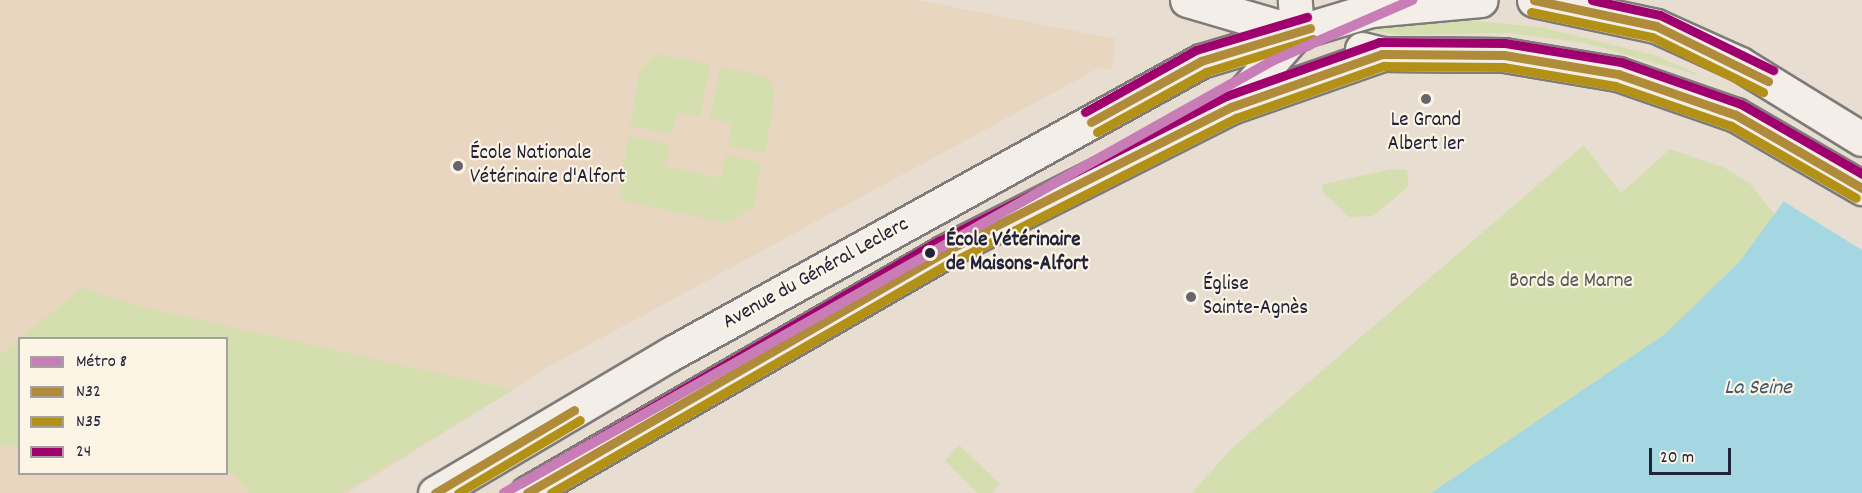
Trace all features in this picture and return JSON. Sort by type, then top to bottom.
[{"type":"main road","points":[[1187,0],[1242,7],[1297,32],[1382,54],[1504,55],[1618,74],[1697,99],[1806,153],[1862,188]]},
{"type":"main road","points":[[1231,107],[1297,32],[1295,0]]},
{"type":"main road","points":[[1201,61],[1371,10],[1481,0]]},
{"type":"main road","points":[[1534,0],[1656,26],[1740,64],[1862,139]]},
{"type":"main road","points":[[1201,61],[1242,7]]},
{"type":"main road","points":[[1231,107],[1382,54]]},
{"type":"main road","name":"Avenue du Général Leclerc","points":[[435,493],[672,353],[1201,61]]},
{"type":"main road","name":"Avenue du Général Leclerc","points":[[527,493],[944,252],[1231,107]]},
{"type":"shaded area","name":"École Nationale Vétérinaire d'Alfort","points":[[0,0],[917,0],[1116,39],[1111,70],[1099,68],[548,367],[348,493],[0,493]]},
{"type":"green space","points":[[1449,18],[1545,28],[1657,56],[1788,115],[1698,75],[1585,43],[1510,33],[1402,35],[1355,28]]},
{"type":"green space","points":[[656,53],[710,65],[700,116],[677,113],[672,134],[630,126],[640,69]]},
{"type":"green space","points":[[721,67],[764,76],[771,83],[775,93],[765,153],[728,146],[732,123],[709,118]]},
{"type":"green space","points":[[628,136],[670,144],[665,166],[720,178],[726,155],[762,163],[753,208],[726,223],[625,201],[620,194]]},
{"type":"green space","name":"Bords de Marne","points":[[1584,145],[1621,193],[1670,149],[1725,168],[1749,183],[1776,216],[1740,262],[1665,334],[1431,493],[1192,493],[1231,449]]},
{"type":"green space","points":[[1392,169],[1407,170],[1409,186],[1373,216],[1349,217],[1322,191],[1323,184]]},
{"type":"green space","points":[[82,288],[151,309],[513,390],[342,493],[250,493],[235,475],[228,473],[228,337],[21,337]]},
{"type":"green space","points":[[18,341],[18,447],[0,445],[0,355]]},
{"type":"green space","points":[[959,445],[1000,484],[992,493],[978,493],[945,461]]},
{"type":"water","name":"La Seine","points":[[1862,95],[1862,493],[1431,493],[1665,334],[1740,261]]},
{"type":"pier","points":[[1862,92],[1862,250],[1783,201]]},
{"type":"metro line","name":"8","points":[[504,493],[1272,61],[1412,0]]},
{"type":"transit line","name":"N32","points":[[1534,0],[1656,26],[1768,81]]},
{"type":"transit line","name":"24","points":[[1592,0],[1660,15],[1773,70]]},
{"type":"transit line","name":"N35","points":[[1531,12],[1652,37],[1763,92]]},
{"type":"transit line","name":"24","points":[[1085,112],[1196,50],[1307,17]]},
{"type":"transit line","name":"N32","points":[[1091,122],[1201,61],[1310,28]]},
{"type":"transit line","name":"N35","points":[[1097,132],[1206,72],[1313,39]]},
{"type":"transit line","name":"24","points":[[521,483],[939,241],[1226,96],[1379,42],[1505,43],[1621,62],[1741,104],[1862,174]]},
{"type":"transit line","name":"N32","points":[[527,493],[944,252],[1231,107],[1382,54],[1504,55],[1618,74],[1736,115],[1862,188]]},
{"type":"transit line","name":"N35","points":[[551,493],[950,263],[1236,118],[1384,66],[1503,67],[1615,86],[1731,126],[1856,198]]},
{"type":"transit line","name":"N32","points":[[435,493],[574,410]]},
{"type":"transit line","name":"N35","points":[[458,493],[580,420]]},
{"type":"place","name":"Le Grand Albert 1er","points":[[1426,99]]},
{"type":"place","name":"École Nationale Vétérinaire d'Alfort","points":[[458,166]]},
{"type":"place","name":"École Vétérinaire de Maisons-Alfort","points":[[930,253]]},
{"type":"place","name":"Église Sainte-Agnès","points":[[1191,297]]}]
